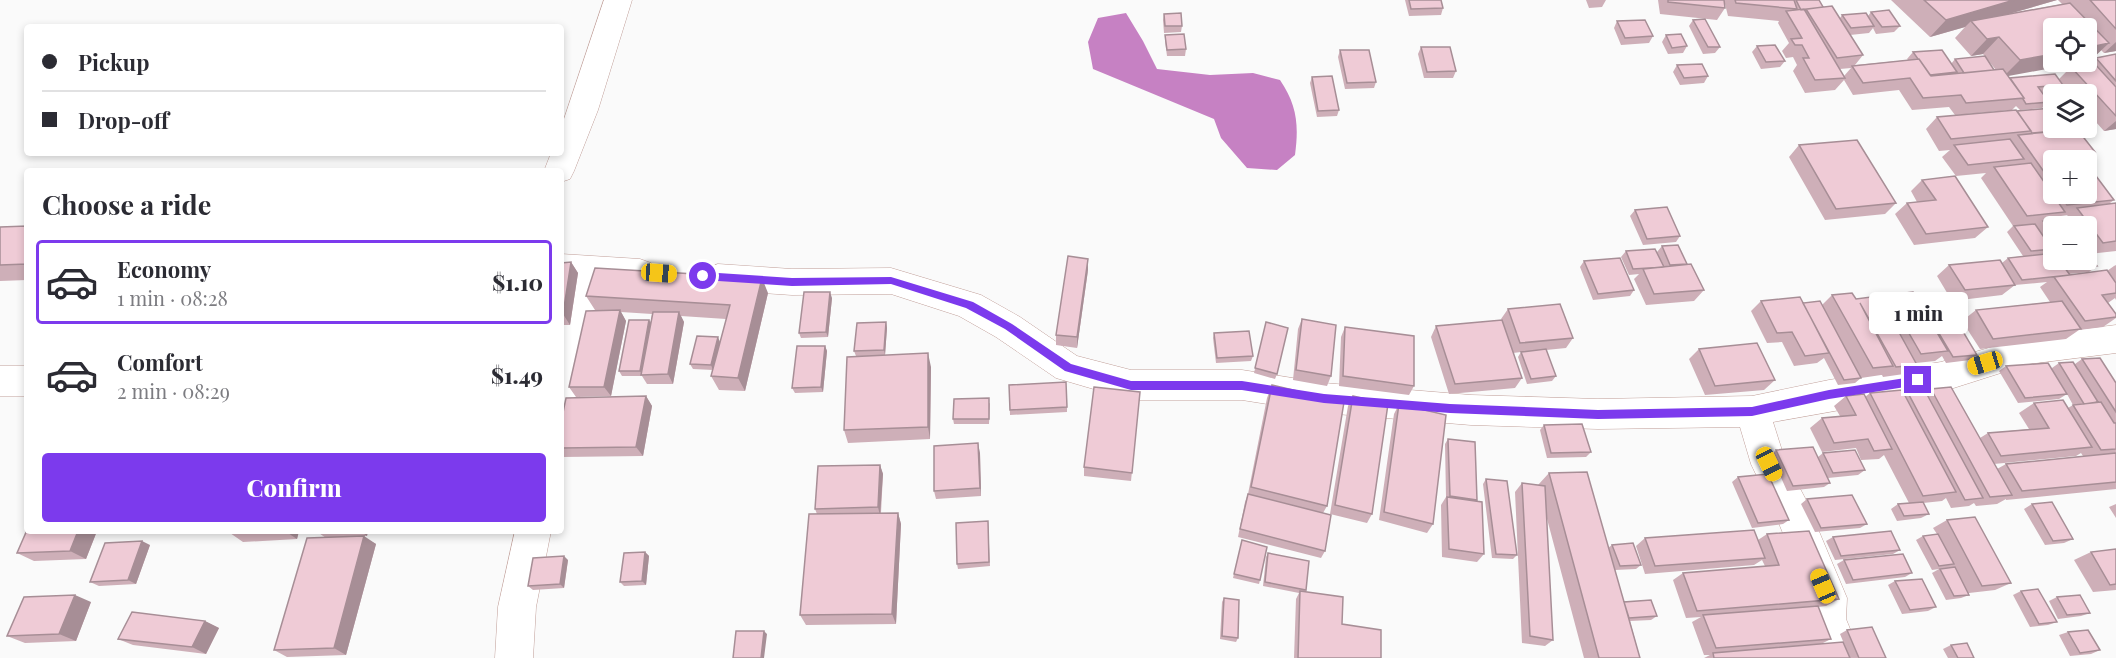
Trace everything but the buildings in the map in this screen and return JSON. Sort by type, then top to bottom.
[{"type":"street","points":[[560,168],[583,110],[618,0]]},
{"type":"street","points":[[564,377],[577,268],[792,282],[891,280],[969,305],[1008,327],[1068,368],[1131,385],[1242,385],[1324,398],[1471,410],[1598,414],[1752,411],[1829,394],[1941,377],[2029,350],[2116,339]]},
{"type":"street","points":[[0,381],[24,381]]},
{"type":"street","points":[[1752,411],[1769,464],[1792,510],[1828,598],[1827,620],[1843,658]]},
{"type":"street","points":[[514,658],[517,607],[532,534]]},
{"type":"shaded area","points":[[1126,13],[1157,69],[1210,75],[1253,73],[1280,80],[1290,98],[1295,116],[1297,134],[1295,155],[1277,170],[1247,168],[1221,138],[1214,119],[1093,69],[1088,42],[1098,18]]},
{"type":"route","points":[[703,276],[792,282],[891,280],[969,305],[1008,327],[1068,368],[1131,385],[1242,385],[1324,398],[1450,409],[1598,414],[1752,411],[1829,394],[1918,380]]}]
